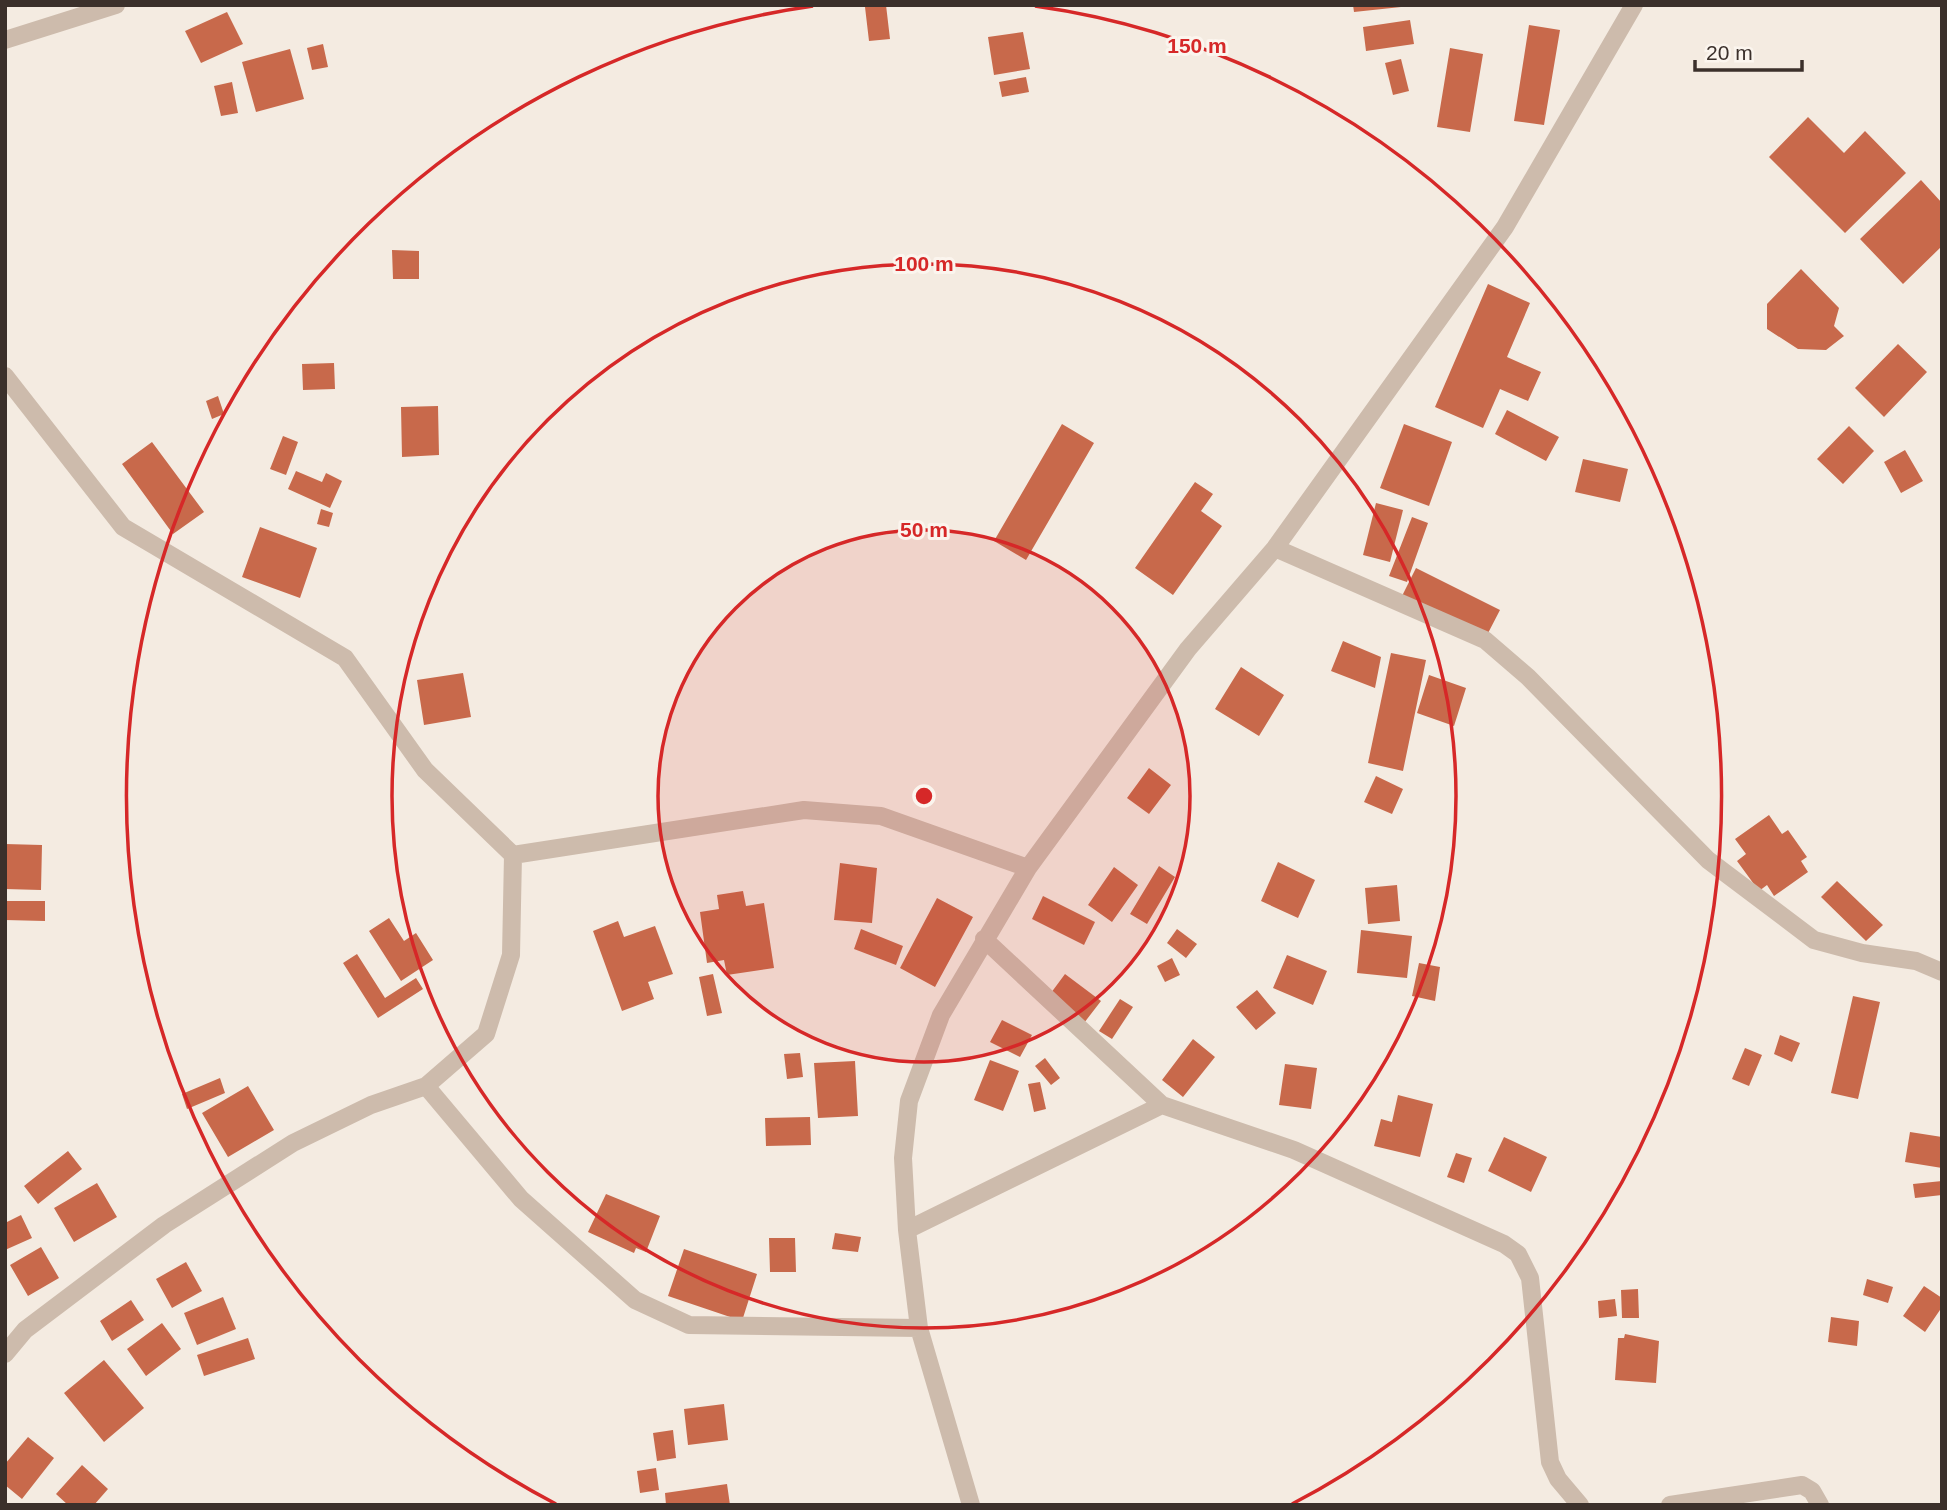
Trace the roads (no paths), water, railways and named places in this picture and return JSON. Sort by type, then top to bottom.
[{"type":"street","points":[[5,40],[116,5]]},
{"type":"street","points":[[971,1505],[919,1328],[907,1230],[903,1158],[909,1101],[941,1015],[1028,868],[1188,649],[1275,548],[1505,227],[1634,5]]},
{"type":"street","points":[[5,376],[124,527],[345,658],[425,770],[513,855],[511,955],[486,1034],[426,1086],[371,1105],[293,1143],[164,1226],[25,1330],[5,1354]]},
{"type":"street","points":[[1275,548],[1485,640],[1528,677],[1708,860],[1814,940],[1862,953],[1916,961],[1942,972]]},
{"type":"street","points":[[513,855],[804,810],[881,816],[1028,868]]},
{"type":"street","points":[[984,939],[1162,1105],[1294,1150],[1504,1244],[1518,1254],[1530,1278],[1550,1462],[1558,1479],[1580,1505]]},
{"type":"street","points":[[426,1086],[521,1199],[635,1300],[689,1325],[919,1328]]},
{"type":"street","points":[[907,1230],[1162,1105]]},
{"type":"street","points":[[1670,1505],[1802,1485],[1812,1492],[1820,1505]]}]
